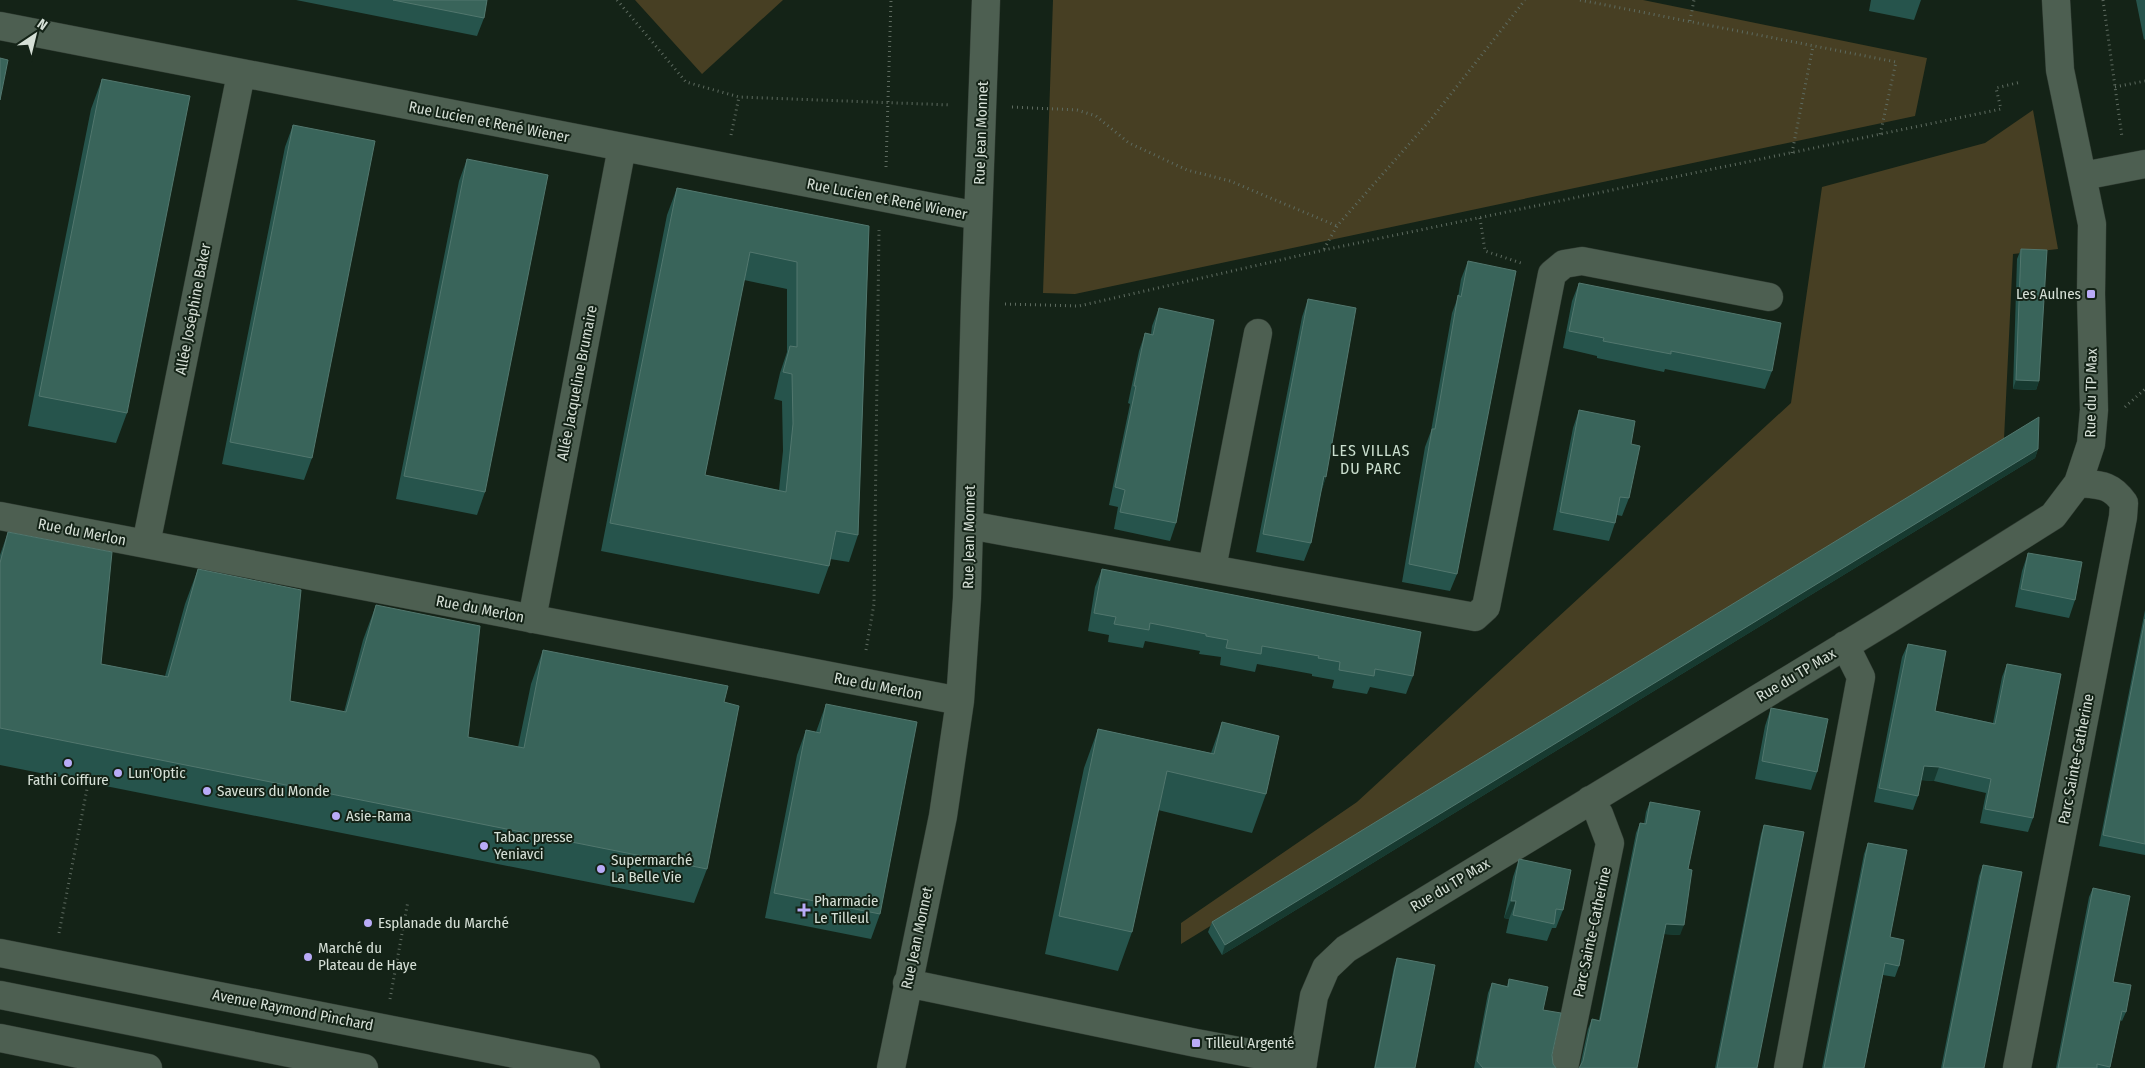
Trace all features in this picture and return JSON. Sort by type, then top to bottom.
[{"type":"street","name":"Rue Jean Monnet","points":[[891,1068],[907,983],[943,816],[960,701],[967,598],[986,0]]},
{"type":"street","name":"Rue du TP Max","points":[[1302,1065],[1314,996],[1326,968],[1346,949],[2053,516],[2078,483],[2091,444],[2094,410],[2092,224],[2060,70],[2056,0]]},
{"type":"street","name":"Rue Lucien et René Wiener","points":[[0,26],[978,216]]},
{"type":"street","name":"Allée Joséphine Baker","points":[[146,544],[241,74]]},
{"type":"street","name":"Allée Jacqueline Brumaire","points":[[532,619],[622,147]]},
{"type":"street","points":[[2083,176],[2136,166]]},
{"type":"street","points":[[969,525],[1475,616],[1486,608],[1552,274],[1564,264],[1582,262],[1769,297]]},
{"type":"street","points":[[1212,568],[1258,333]]},
{"type":"street","name":"Parc Sainte-Catherine","points":[[2017,1068],[2124,510],[2124,503],[2116,490],[2104,486],[2078,483]]},
{"type":"street","name":"Rue du Merlon","points":[[0,516],[960,701]]},
{"type":"street","points":[[1788,1068],[1861,677],[1845,645]]},
{"type":"street","name":"Parc Sainte-Catherine","points":[[1564,1068],[1610,843],[1600,814],[1590,800]]},
{"type":"street","name":"Avenue Raymond Pinchard","points":[[0,953],[586,1068]]},
{"type":"street","points":[[907,983],[1302,1065]]},
{"type":"street","points":[[0,995],[364,1068]]},
{"type":"street","points":[[0,1038],[148,1068]]},
{"type":"path","points":[[860,682],[874,604],[879,197],[887,162],[891,0]]},
{"type":"path","points":[[1324,250],[1337,226],[1432,118],[1525,0]]},
{"type":"path","points":[[1580,0],[1896,62],[1880,135]]},
{"type":"path","points":[[1690,21],[1694,0]]},
{"type":"path","points":[[2103,0],[2115,87],[2136,166]]},
{"type":"path","points":[[1792,154],[1813,46]]},
{"type":"path","points":[[2115,87],[2145,81]]},
{"type":"path","points":[[975,303],[1079,306],[1324,250],[2001,110],[1996,88],[2022,82]]},
{"type":"path","points":[[725,167],[739,97]]},
{"type":"path","points":[[1480,218],[1485,251],[1552,274]]},
{"type":"path","points":[[53,964],[87,788]]},
{"type":"path","points":[[392,1029],[388,1010],[408,901]]},
{"type":"shaded area","points":[[635,0],[783,0],[702,74]]},
{"type":"shaded area","points":[[1053,0],[1643,0],[1927,58],[1915,116],[1075,294],[1043,293]]},
{"type":"shaded area","points":[[2033,110],[2058,249],[2013,254],[2004,439],[1181,944],[1181,923],[1357,802],[1791,403],[1822,187],[1985,143]]},
{"type":"building","points":[[393,0],[487,0],[484,18]]},
{"type":"building","points":[[0,58],[8,60],[0,100]]},
{"type":"building","points":[[102,79],[190,96],[127,413],[39,396]]},
{"type":"building","points":[[293,125],[375,141],[312,458],[230,442]]},
{"type":"building","points":[[467,159],[548,175],[485,492],[404,476]]},
{"type":"building","points":[[677,188],[869,226],[858,535],[836,531],[829,566],[610,523]],"holes":[[[750,252],[797,262],[797,347],[790,346],[783,372],[792,374],[793,424],[786,492],[705,475]]]},
{"type":"building","points":[[2021,249],[2047,250],[2039,381],[2016,380]]},
{"type":"building","points":[[1468,261],[1516,271],[1457,574],[1409,564],[1432,429],[1435,429],[1458,295],[1461,297]]},
{"type":"building","points":[[1579,283],[1781,323],[1772,371],[1671,351],[1671,354],[1603,341],[1604,338],[1569,331]]},
{"type":"building","points":[[1308,299],[1356,308],[1326,477],[1324,476],[1311,543],[1263,534]]},
{"type":"building","points":[[1159,308],[1214,320],[1176,523],[1120,512],[1125,490],[1115,487],[1145,333],[1153,335]]},
{"type":"building","points":[[1579,410],[1635,421],[1631,444],[1640,446],[1629,498],[1620,497],[1615,523],[1560,512]]},
{"type":"building","points":[[2039,417],[2038,449],[1225,945],[1212,922]]},
{"type":"building","points":[[8,532],[112,552],[101,664],[168,677],[198,569],[301,590],[290,701],[346,712],[376,605],[480,626],[468,737],[524,748],[543,650],[728,686],[724,702],[739,706],[707,869],[0,728],[0,563]]},
{"type":"building","points":[[2028,553],[2082,562],[2075,600],[2021,589]]},
{"type":"building","points":[[1102,569],[1421,632],[1413,676],[1375,669],[1374,676],[1339,670],[1340,662],[1318,658],[1319,656],[1262,646],[1261,654],[1226,648],[1228,640],[1150,623],[1149,630],[1114,624],[1116,617],[1094,613]]},
{"type":"building","points":[[2145,619],[2145,844],[2103,835]]},
{"type":"building","points":[[1908,644],[1946,651],[1935,711],[1995,724],[2007,664],[2061,674],[2033,818],[1985,809],[1991,779],[1939,767],[1924,766],[1918,796],[1879,788]]},
{"type":"building","points":[[826,704],[917,722],[880,914],[774,893],[806,730],[820,733]]},
{"type":"building","points":[[1771,708],[1828,719],[1817,772],[1762,761]]},
{"type":"building","points":[[1222,722],[1279,736],[1266,794],[1167,771],[1132,932],[1059,916],[1098,729],[1214,754]]},
{"type":"building","points":[[1650,802],[1700,811],[1688,869],[1692,870],[1684,925],[1666,924],[1637,1068],[1579,1068],[1583,1061],[1592,1019],[1600,1021],[1640,823],[1646,824]]},
{"type":"building","points":[[1764,825],[1804,832],[1757,1068],[1717,1068]]},
{"type":"building","points":[[1868,843],[1907,850],[1890,937],[1904,940],[1899,966],[1885,963],[1864,1068],[1824,1068]]},
{"type":"building","points":[[1519,859],[1571,870],[1563,910],[1556,909],[1554,924],[1513,915],[1516,901],[1511,901]]},
{"type":"building","points":[[1983,865],[2022,872],[1984,1068],[1943,1068]]},
{"type":"building","points":[[2093,888],[2130,896],[2113,982],[2131,985],[2126,1012],[2122,1011],[2110,1067],[2097,1064],[2097,1068],[2058,1068]]},
{"type":"building","points":[[1397,958],[1435,965],[1415,1068],[1375,1068]]},
{"type":"building","points":[[1509,979],[1548,987],[1543,1010],[1561,1013],[1552,1055],[1553,1064],[1556,1068],[1483,1068],[1477,1061],[1492,983],[1508,987]]},
{"type":"place","name":"Les Aulnes","points":[[2091,294]]},
{"type":"place","name":"Fathi Coiffure","points":[[68,763]]},
{"type":"place","name":"Lun'Optic","points":[[118,773]]},
{"type":"place","name":"Saveurs du Monde","points":[[207,791]]},
{"type":"place","name":"Asie-Rama","points":[[336,816]]},
{"type":"place","name":"Tabac presse Yeniavci","points":[[484,846]]},
{"type":"place","name":"Supermarché La Belle Vie","points":[[601,869]]},
{"type":"place","name":"Pharmacie Le Tilleul","points":[[804,910]]},
{"type":"place","name":"Esplanade du Marché","points":[[368,923]]},
{"type":"place","name":"Marché du Plateau de Haye","points":[[308,957]]},
{"type":"place","name":"Tilleul Argenté","points":[[1196,1043]]},
{"type":"district","name":"LES VILLAS DU PARC","points":[[1371,459]]}]
